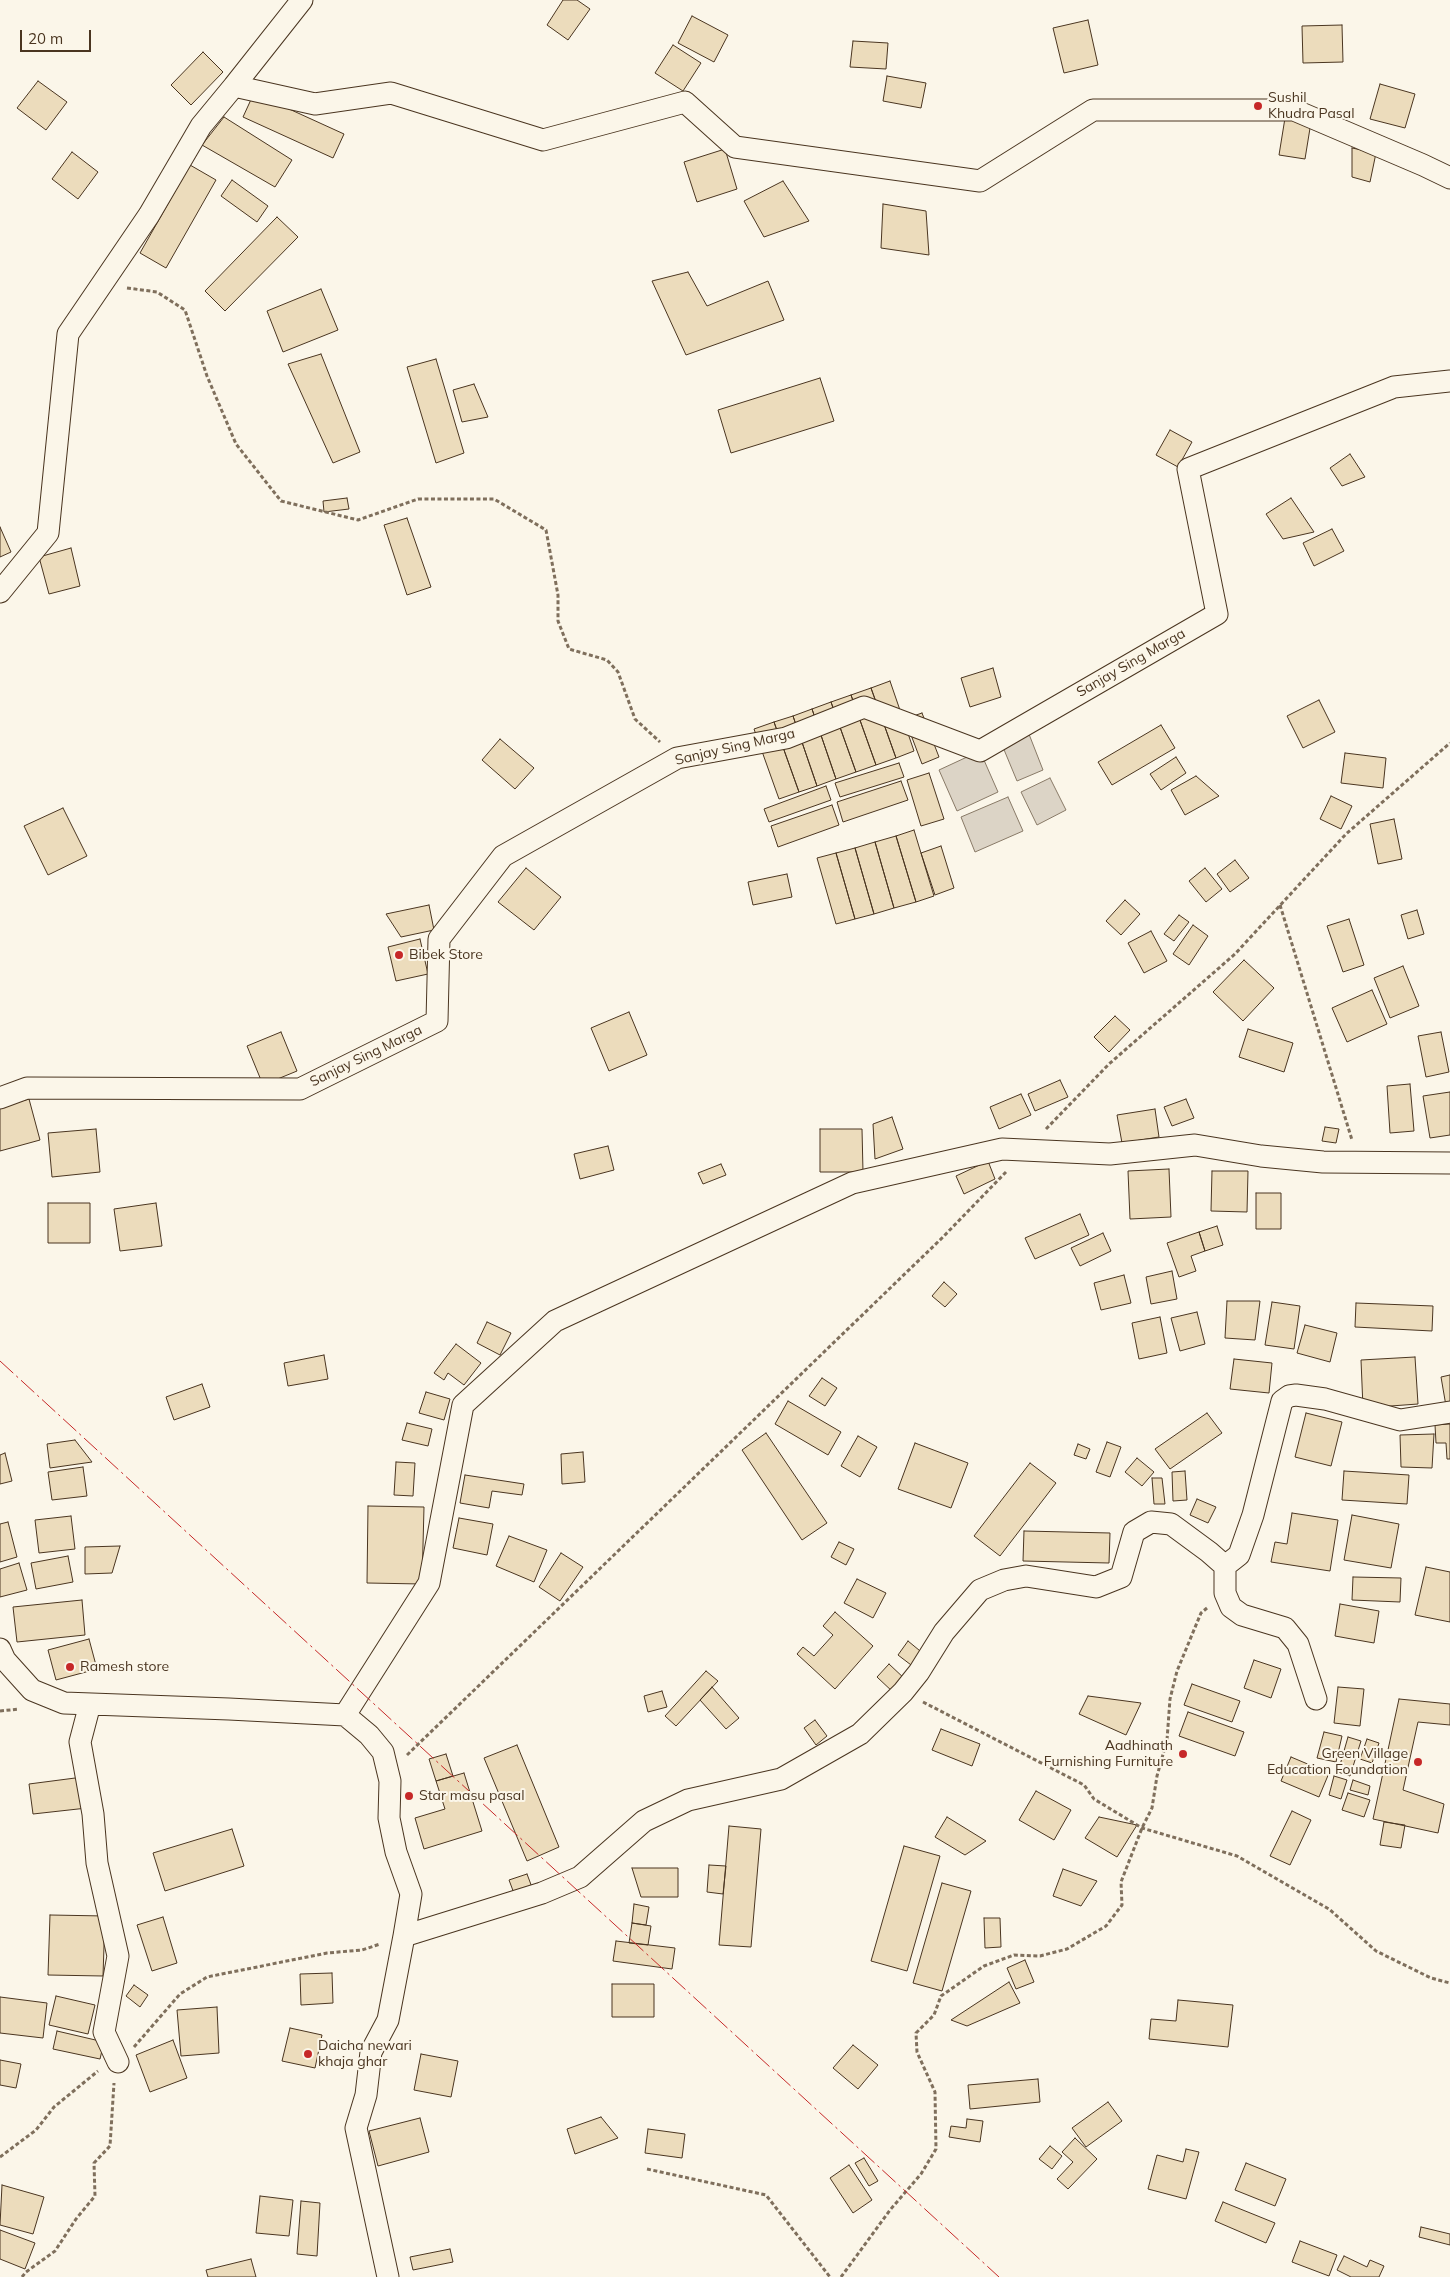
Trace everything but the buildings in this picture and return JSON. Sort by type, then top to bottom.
[{"type":"street","points":[[0,592],[48,533],[68,334],[149,215],[201,126],[302,0]]},
{"type":"street","points":[[234,86],[314,104],[391,93],[543,140],[685,102],[735,147],[980,181],[1094,110],[1294,110],[1424,165],[1450,178]]},
{"type":"street","name":"Sanjay Sing Marga","points":[[0,1098],[27,1088],[300,1089],[437,1021],[439,940],[503,856],[677,758],[786,738],[864,707],[980,751],[1217,614],[1188,469],[1394,387],[1450,381]]},
{"type":"street","points":[[344,1716],[429,1583],[463,1405],[555,1321],[852,1183],[1002,1149],[1110,1154],[1195,1145],[1261,1156],[1323,1162],[1450,1163]]},
{"type":"street","points":[[1225,1566],[1239,1555],[1253,1514],[1282,1401],[1296,1395],[1325,1399],[1400,1420],[1450,1412]]},
{"type":"street","points":[[404,1936],[542,1893],[580,1877],[644,1821],[688,1800],[781,1779],[860,1734],[903,1692],[919,1672],[944,1632],[980,1590],[1004,1580],[1026,1576],[1096,1587],[1121,1577],[1134,1532],[1151,1522],[1171,1524],[1225,1566]]},
{"type":"street","points":[[1225,1566],[1225,1593],[1231,1607],[1242,1616],[1285,1628],[1298,1644],[1316,1699]]},
{"type":"street","points":[[0,1649],[6,1660],[32,1690],[64,1703],[229,1708],[344,1716],[369,1735],[384,1752],[388,1774],[389,1818],[396,1852],[411,1894],[388,2020],[371,2052],[366,2095],[356,2128],[388,2277]]},
{"type":"street","points":[[90,1704],[80,1742],[93,1814],[97,1863],[118,1956],[104,2032],[118,2062]]},
{"type":"path","points":[[101,286],[157,292],[185,310],[207,376],[236,444],[281,501],[358,520],[418,499],[494,500],[546,530],[558,595],[558,622],[569,649],[607,660],[618,672],[635,719],[677,758]]},
{"type":"path","points":[[388,1774],[943,1237],[1109,1064],[1235,954],[1346,834],[1450,743]]},
{"type":"path","points":[[1280,905],[1359,1162]]},
{"type":"path","points":[[841,2277],[890,2210],[920,2174],[936,2149],[935,2092],[917,2052],[916,2034],[934,2015],[941,1996],[984,1966],[1014,1955],[1040,1956],[1067,1949],[1106,1926],[1122,1905],[1121,1882],[1152,1808],[1157,1776],[1167,1740],[1170,1699],[1177,1671],[1187,1642],[1201,1613],[1225,1593]]},
{"type":"path","points":[[903,1692],[1084,1785],[1094,1800],[1142,1828],[1237,1856],[1329,1909],[1376,1951],[1431,1978],[1450,1983]]},
{"type":"path","points":[[0,2157],[36,2130],[54,2107],[101,2069],[118,2062],[139,2043],[180,1994],[207,1977],[327,1952],[362,1950],[404,1936]]},
{"type":"path","points":[[22,2277],[26,2272],[56,2251],[76,2219],[95,2196],[94,2163],[110,2146],[113,2087],[118,2062]]},
{"type":"path","points":[[647,2169],[766,2195],[830,2277]]},
{"type":"shaded area","points":[[1027,729],[1043,770],[1017,781],[1000,740]]},
{"type":"shaded area","points":[[980,751],[998,792],[957,811],[939,770]]},
{"type":"shaded area","points":[[1050,778],[1066,810],[1037,825],[1021,792]]},
{"type":"shaded area","points":[[1008,797],[1023,831],[975,852],[961,817]]},
{"type":"power","points":[[0,1361],[999,2277]]},
{"type":"place","name":"Sushil Khudra Pasal","points":[[1258,106]]},
{"type":"place","name":"Bibek Store","points":[[399,955]]},
{"type":"place","name":"Ramesh store","points":[[70,1667]]},
{"type":"place","name":"Aadhinath Furnishing Furniture","points":[[1183,1754]]},
{"type":"place","name":"Green Village Education Foundation","points":[[1418,1762]]},
{"type":"place","name":"Star masu pasal","points":[[409,1796]]},
{"type":"place","name":"Daicha newari khaja ghar","points":[[308,2054]]}]
